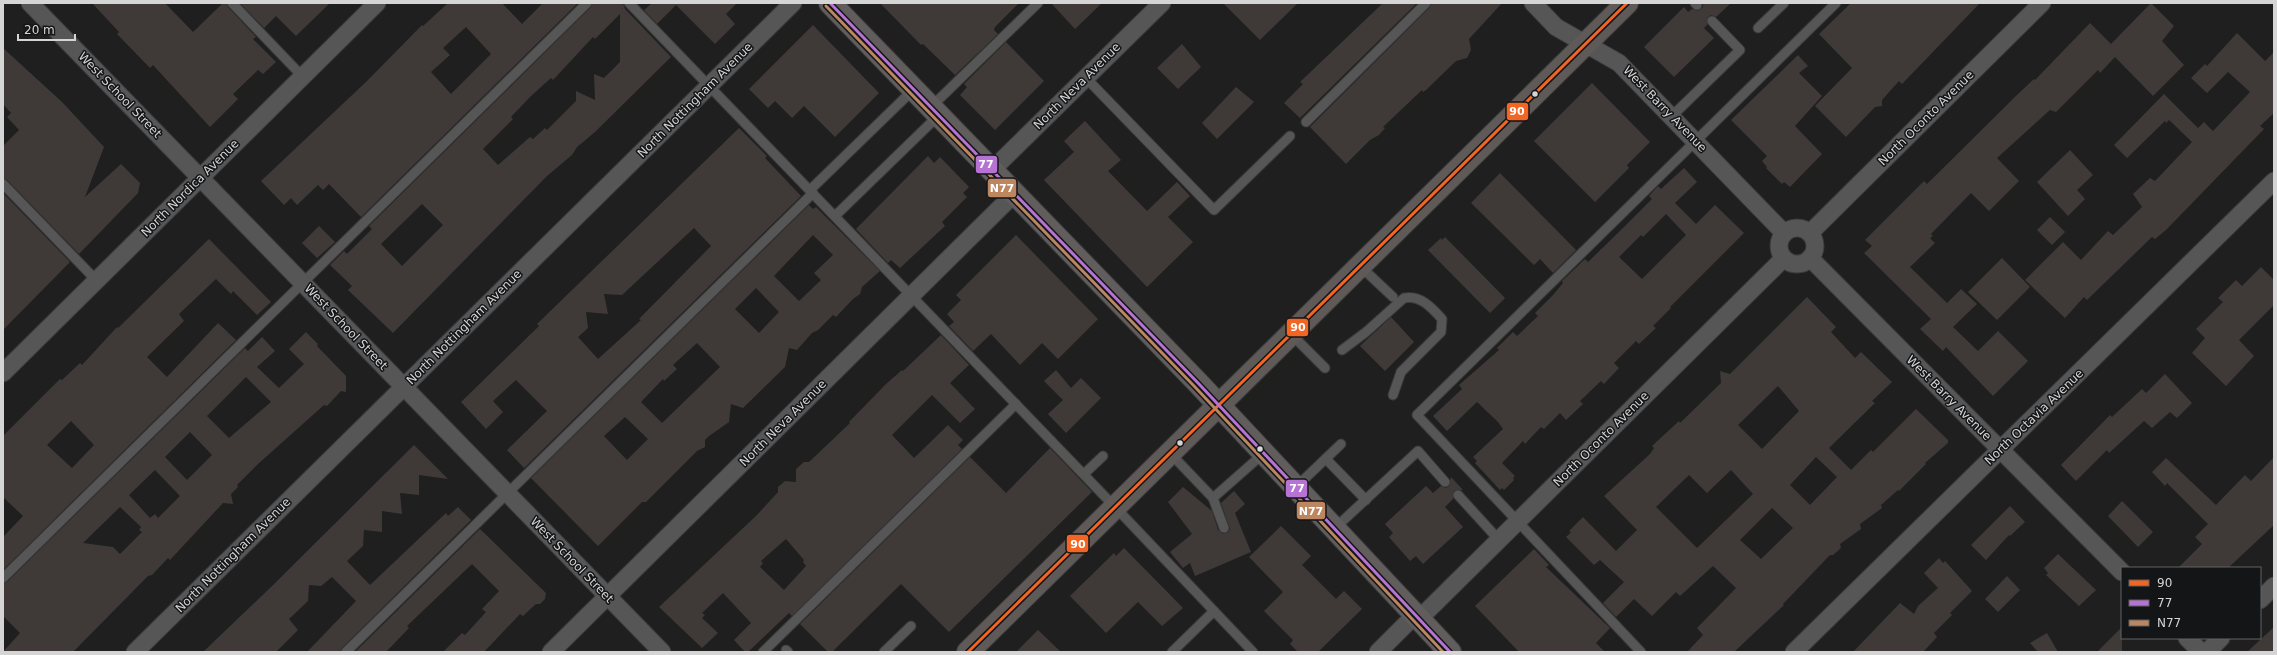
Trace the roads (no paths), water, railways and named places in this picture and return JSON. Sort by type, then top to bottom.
[{"type":"main road","points":[[830,3],[1264,452],[1450,652]]},
{"type":"main road","points":[[968,652],[1627,3]]},
{"type":"street","name":"West School Street","points":[[30,3],[662,652]]},
{"type":"street","name":"North Nordica Avenue","points":[[3,373],[378,3]]},
{"type":"street","name":"North Nottingham Avenue","points":[[135,652],[793,3]]},
{"type":"street","name":"North Neva Avenue","points":[[992,170],[1162,3]]},
{"type":"street","name":"West Barry Avenue","points":[[1533,3],[1556,27],[1585,45],[1619,63],[1784,233]]},
{"type":"street","name":"North Oconto Avenue","points":[[1810,233],[2042,3]]},
{"type":"street","name":"North Octavia Avenue","points":[[1794,652],[2274,181]]},
{"type":"street","name":"North Neva Avenue","points":[[551,652],[1015,194]]},
{"type":"street","points":[[1793,228],[1800,228],[1810,233],[1815,244],[1815,250],[1810,258],[1798,264],[1784,259],[1778,246],[1779,239],[1784,233],[1793,228]]},
{"type":"street","name":"West Barry Avenue","points":[[1810,258],[2121,571]]},
{"type":"street","name":"North Oconto Avenue","points":[[1378,652],[1499,540],[1784,259]]},
{"type":"street","points":[[2261,599],[2274,586]]},
{"type":"street","points":[[2188,639],[2201,652]]},
{"type":"street","points":[[2207,652],[2220,639]]},
{"type":"lane","points":[[232,3],[303,77]]},
{"type":"lane","points":[[3,578],[587,3]]},
{"type":"lane","points":[[629,3],[1116,506],[1253,652]]},
{"type":"lane","points":[[835,216],[1038,3]]},
{"type":"lane","points":[[1306,122],[1426,3]]},
{"type":"lane","points":[[1758,28],[1784,3]]},
{"type":"lane","points":[[1641,652],[1417,415],[1836,3]]},
{"type":"lane","points":[[1672,116],[1740,50],[1712,21]]},
{"type":"lane","points":[[1086,78],[1214,210],[1290,136]]},
{"type":"lane","points":[[346,652],[914,89]]},
{"type":"lane","points":[[3,184],[96,280]]},
{"type":"lane","points":[[1360,266],[1393,297]]},
{"type":"lane","points":[[1342,350],[1366,332],[1404,298],[1411,297],[1430,306],[1442,319],[1441,332],[1401,372],[1393,395]]},
{"type":"lane","points":[[1502,317],[1509,324]]},
{"type":"lane","points":[[1291,334],[1325,368]]},
{"type":"lane","points":[[763,652],[1016,404]]},
{"type":"lane","points":[[1296,487],[1341,444]]},
{"type":"lane","points":[[1213,498],[1264,452]]},
{"type":"lane","points":[[1335,528],[1418,452],[1445,482]]},
{"type":"lane","points":[[1170,453],[1213,498],[1224,528]]},
{"type":"lane","points":[[1084,474],[1103,456]]},
{"type":"lane","points":[[1326,458],[1366,500]]},
{"type":"lane","points":[[1458,495],[1499,540]]},
{"type":"lane","points":[[1172,652],[1214,611]]},
{"type":"lane","points":[[884,652],[911,626]]}]
